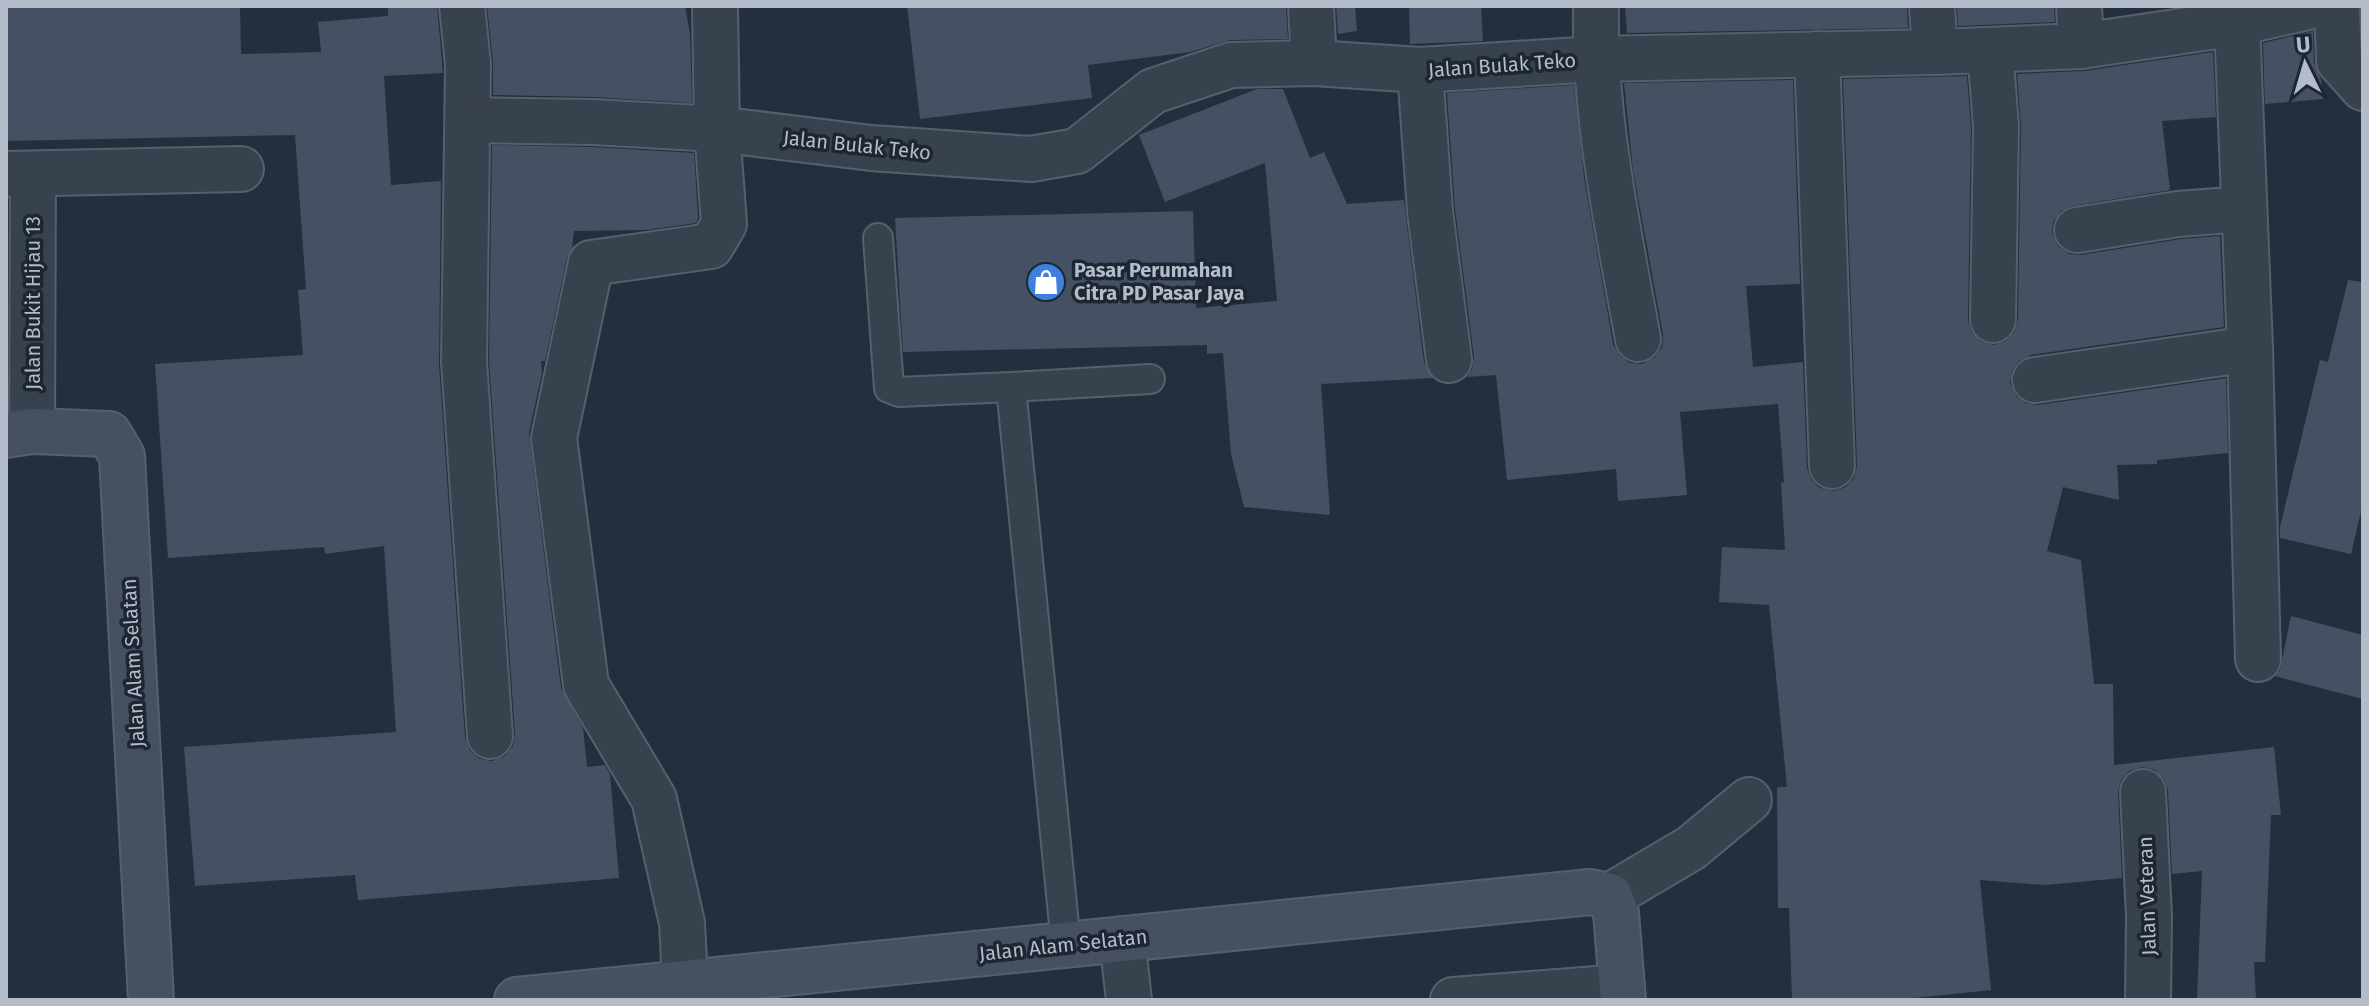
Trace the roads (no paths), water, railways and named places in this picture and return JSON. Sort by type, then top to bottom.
[{"type":"street","points":[[462,6],[468,64],[464,362],[490,736]]},
{"type":"street","points":[[685,981],[682,923],[654,799],[586,685],[554,438],[591,263],[711,246],[724,224],[717,129],[715,6]]},
{"type":"street","points":[[1311,6],[1314,63]]},
{"type":"street","points":[[1596,6],[1595,59],[1609,182],[1638,339]]},
{"type":"street","points":[[1932,6],[1935,52]]},
{"type":"street","name":"Jalan Bulak Teko","points":[[468,120],[593,122],[717,129],[871,148],[1031,159],[1077,151],[1153,91],[1231,65],[1314,63],[1420,70],[1595,59],[1990,50],[2080,26],[2237,23],[2312,6]]},
{"type":"street","points":[[2337,6],[2339,61],[2363,88]]},
{"type":"street","points":[[2237,23],[2258,659]]},
{"type":"street","points":[[1990,50],[1996,126],[1993,320]]},
{"type":"street","points":[[1817,54],[1832,466]]},
{"type":"street","points":[[1420,70],[1430,211],[1449,360]]},
{"type":"street","name":"Jalan Bukit Hijau 13","points":[[19,433],[19,174],[241,169]]},
{"type":"street","points":[[2077,230],[2178,214],[2244,209]]},
{"type":"street","points":[[2035,380],[2250,349]]},
{"type":"street","name":"Jalan Alam Selatan","points":[[19,433],[109,434],[122,456],[151,1000]]},
{"type":"street","name":"Jalan Veteran","points":[[2143,792],[2149,917],[2148,1000]]},
{"type":"street","points":[[1453,1000],[1623,993],[1616,913],[1610,896],[1691,848],[1749,800]]},
{"type":"street","name":"Jalan Alam Selatan","points":[[517,1000],[1590,892],[1610,896]]},
{"type":"street","points":[[1122,939],[1129,1000]]},
{"type":"lane","points":[[878,238],[889,388],[899,392],[1150,379]]},
{"type":"lane","points":[[1011,387],[1066,945]]},
{"type":"place","name":"Pasar Perumahan Citra PD Pasar Jaya","points":[[1046,282]]}]
